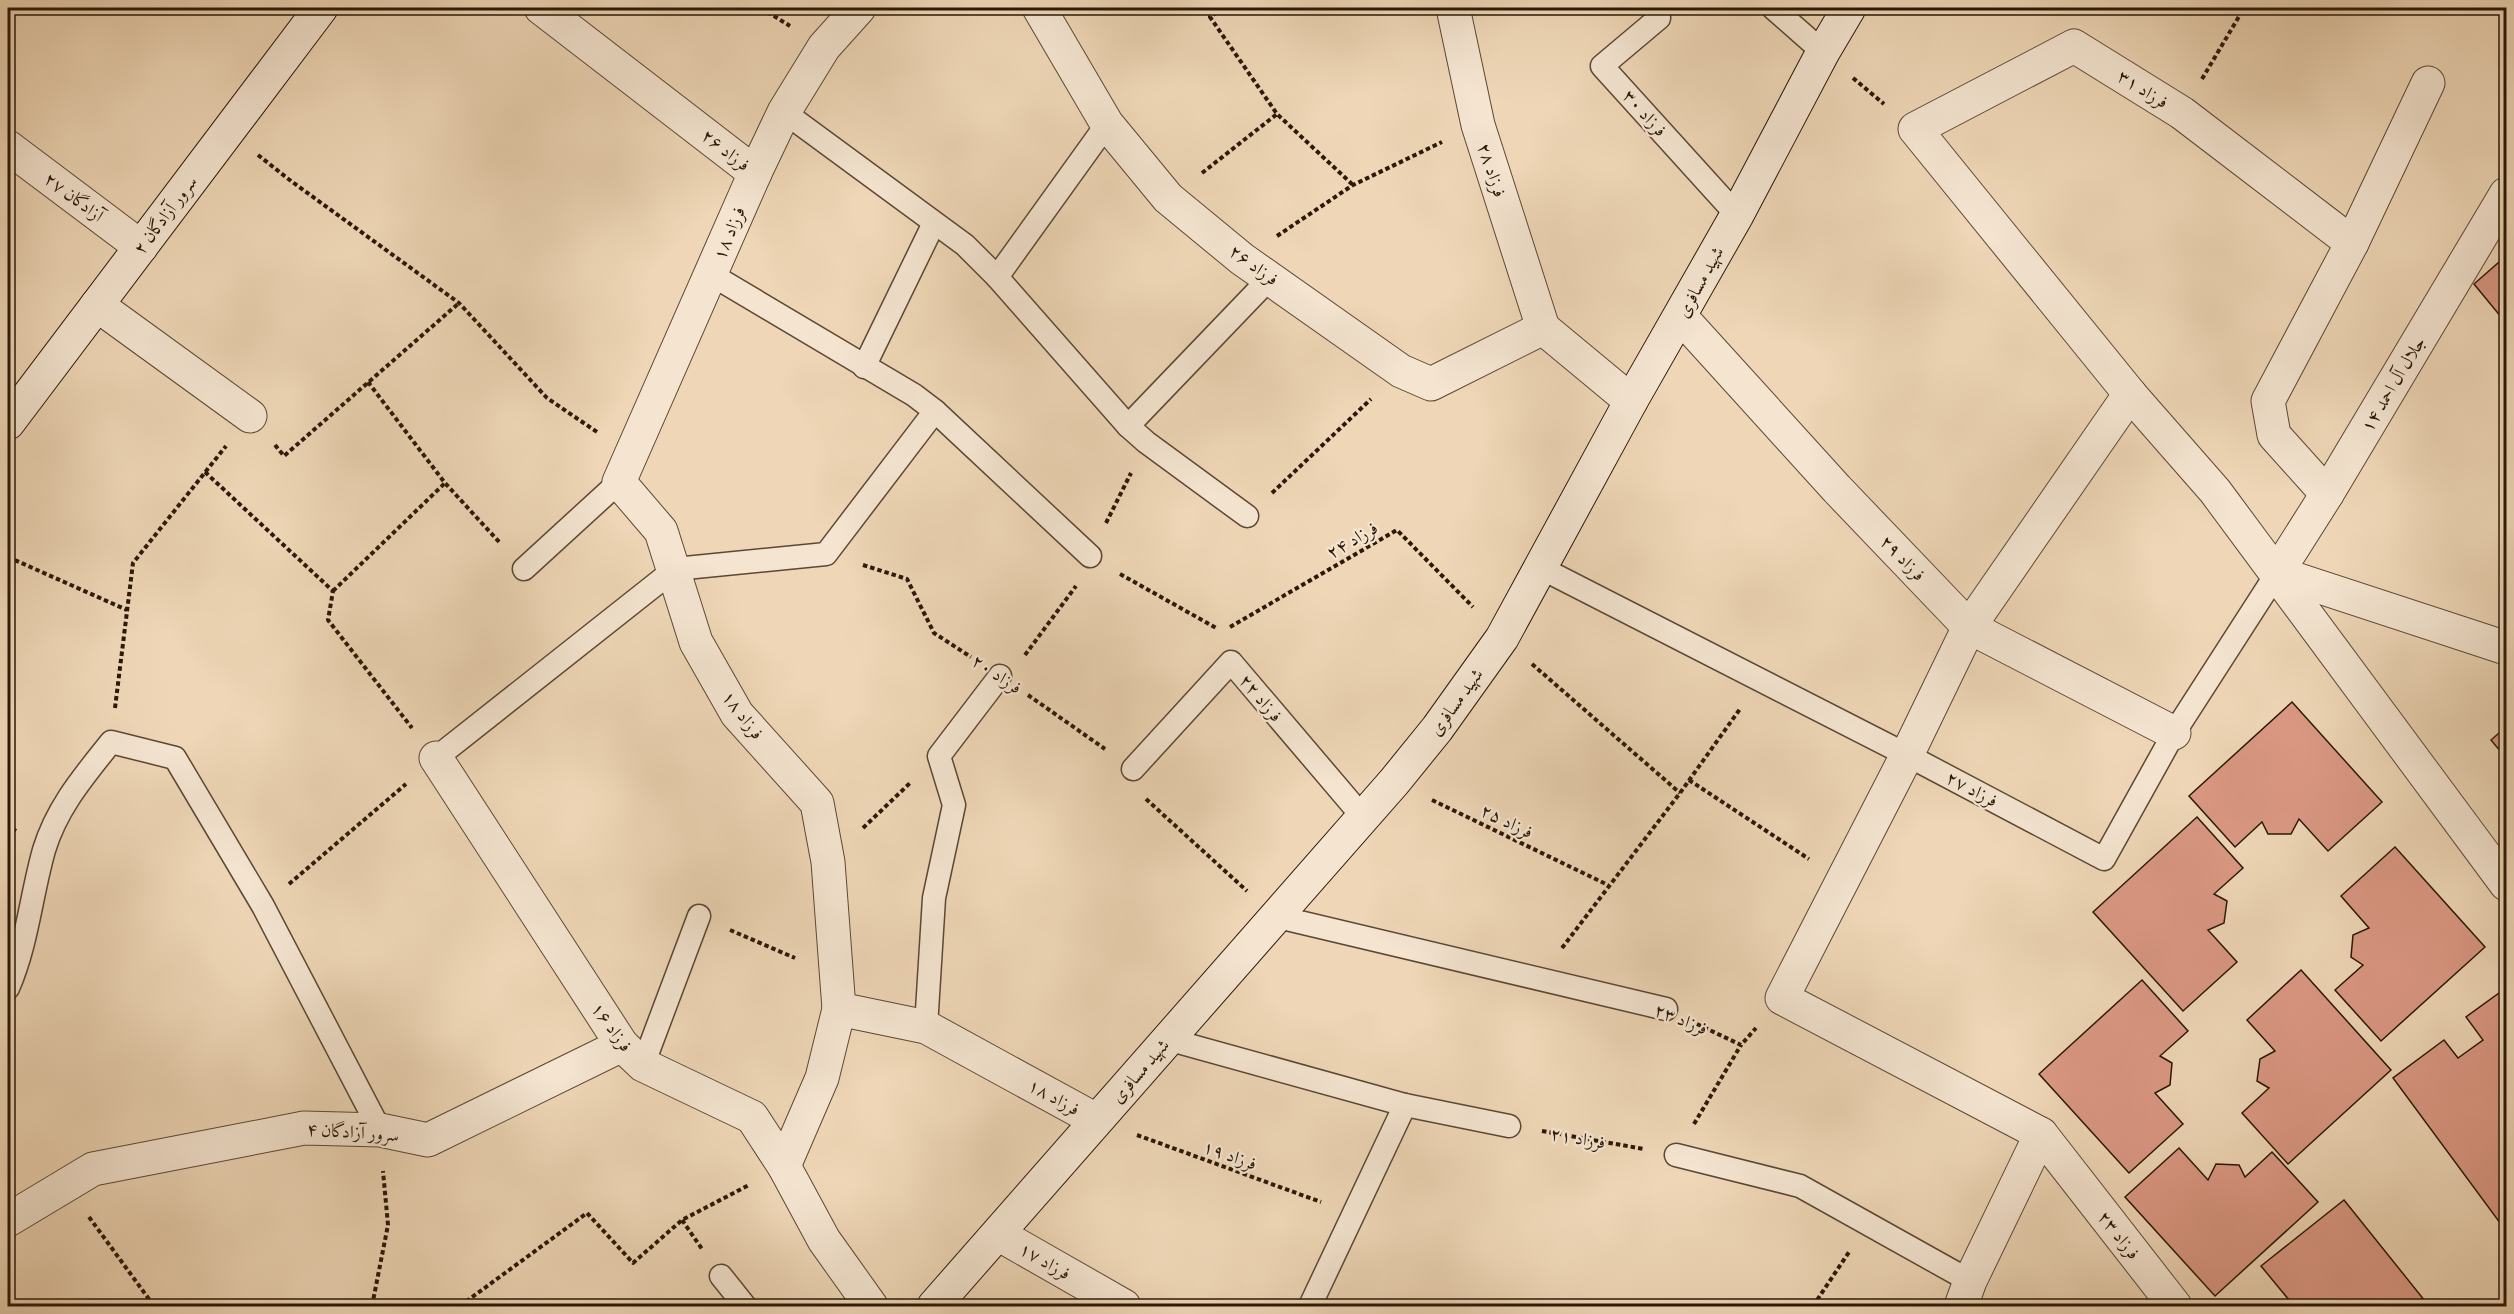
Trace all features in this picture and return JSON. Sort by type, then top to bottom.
[{"type":"street","name":"سرور آزادگان ۲","points":[[8,423],[321,8]]},
{"type":"street","name":"فرزاد ۲۶","points":[[541,8],[755,173],[784,112],[824,47],[859,8]]},
{"type":"street","name":"فرزاد ۲۶","points":[[1039,8],[1107,123],[1168,198],[1242,259],[1401,371],[1431,384],[1543,328]]},
{"type":"street","name":"فرزاد ۲۸","points":[[1453,8],[1478,125],[1543,328]]},
{"type":"street","name":"شهید مسافری","points":[[934,1306],[1394,782],[1437,729],[1502,638],[1631,401],[1681,317],[1823,52],[1849,8]]},
{"type":"street","name":"فرزاد ۳۱","points":[[1915,129],[2074,46],[2182,113],[2352,243]]},
{"type":"street","points":[[2327,494],[2274,435],[2268,401],[2352,243],[2428,82]]},
{"type":"street","points":[[1915,129],[2130,394],[2215,491],[2506,884]]},
{"type":"street","name":"آزادگان ۲۷","points":[[8,147],[141,247]]},
{"type":"street","name":"فرزاد ۱۸","points":[[755,173],[625,468],[661,531],[675,569],[696,642],[737,714],[817,803],[828,862],[839,1009],[926,1027],[1096,1120]]},
{"type":"street","name":"جلال آل احمد ۱۴","points":[[2277,573],[2327,494],[2506,194]]},
{"type":"street","points":[[97,305],[250,416]]},
{"type":"street","name":"فرزاد ۲۹","points":[[1681,317],[1837,489],[1969,627],[2174,733]]},
{"type":"street","points":[[1543,328],[1631,401]]},
{"type":"street","points":[[1782,999],[1907,755],[1969,627],[2130,394]]},
{"type":"street","points":[[2277,573],[2506,648]]},
{"type":"street","name":"فرزاد ۱۶","points":[[436,758],[632,1055],[752,1117],[784,1166],[824,1240],[871,1306]]},
{"type":"street","name":"فرزاد ۲۳","points":[[1782,999],[2041,1134],[2175,1306]]},
{"type":"street","points":[[784,1166],[822,1078],[839,1009]]},
{"type":"street","name":"سرور آزادگان ۴","points":[[8,1220],[93,1169],[304,1128],[380,1130],[428,1140],[632,1055]]},
{"type":"street","points":[[1966,1294],[2041,1134]]},
{"type":"street","name":"فرزاد ۱۷","points":[[998,1234],[1124,1306]]},
{"type":"lane","points":[[1773,8],[1823,52]]},
{"type":"lane","name":"فرزاد ۳۰","points":[[1659,18],[1602,66],[1737,215]]},
{"type":"lane","points":[[784,112],[965,245],[997,277],[1128,426],[1146,442],[1247,516]]},
{"type":"lane","points":[[997,277],[1107,123]]},
{"type":"lane","points":[[864,367],[934,223]]},
{"type":"lane","points":[[712,275],[914,395],[935,411],[1090,556]]},
{"type":"lane","points":[[1128,426],[1270,277]]},
{"type":"lane","points":[[436,758],[675,569],[826,554],[935,411]]},
{"type":"lane","points":[[524,569],[625,468]]},
{"type":"lane","name":"فرزاد ۲۷","points":[[1541,568],[1907,755],[2104,859],[2174,733],[2277,573]]},
{"type":"lane","name":"فرزاد ۲۲","points":[[1133,769],[1231,662],[1362,816]]},
{"type":"lane","points":[[926,1027],[934,898],[954,805],[939,756],[1000,676]]},
{"type":"lane","points":[[8,988],[17,968],[45,848],[69,794],[111,742],[175,758],[263,906],[380,1130]]},
{"type":"lane","points":[[632,1055],[699,916]]},
{"type":"lane","name":"فرزاد ۲۳","points":[[1274,916],[1666,1009]]},
{"type":"lane","points":[[1167,1039],[1405,1105],[1509,1126]]},
{"type":"lane","points":[[1310,1306],[1405,1105]]},
{"type":"lane","points":[[1676,1155],[1800,1186],[1868,1224],[1966,1294]]},
{"type":"lane","points":[[721,1276],[745,1306]]},
{"type":"path","points":[[1223,8],[1210,17],[1277,114],[1353,185]]},
{"type":"path","points":[[2182,113],[2244,8]]},
{"type":"path","points":[[1823,52],[1915,129]]},
{"type":"path","points":[[1168,198],[1277,114]]},
{"type":"path","points":[[1242,259],[1353,185],[1478,125]]},
{"type":"path","points":[[228,131],[291,181],[459,303],[547,398],[625,468]]},
{"type":"path","points":[[111,742],[133,563],[205,472],[250,416],[284,456],[459,303]]},
{"type":"path","points":[[1247,516],[1401,371]]},
{"type":"path","points":[[368,382],[445,483],[524,569]]},
{"type":"path","points":[[205,472],[333,591]]},
{"type":"path","points":[[263,906],[436,758],[328,620],[333,591],[445,483]]},
{"type":"path","name":"فرزاد ۲۴","points":[[1090,556],[1222,632],[1397,530],[1502,638]]},
{"type":"path","name":"فرزاد ۲۰","points":[[826,554],[907,579],[934,633],[1133,769]]},
{"type":"path","points":[[8,556],[127,610]]},
{"type":"path","points":[[1502,638],[1680,793]]},
{"type":"path","points":[[1538,980],[1680,793],[1760,680]]},
{"type":"path","points":[[828,862],[939,756]]},
{"type":"path","points":[[1133,769],[1145,798],[1274,916]]},
{"type":"path","points":[[1689,780],[1842,881]]},
{"type":"path","name":"فرزاد ۲۵","points":[[1394,782],[1608,885]]},
{"type":"path","points":[[699,916],[836,977]]},
{"type":"path","points":[[1676,1155],[1741,1045],[1782,999]]},
{"type":"path","name":"فرزاد ۲۳","points":[[1666,1009],[1741,1045]]},
{"type":"path","name":"فرزاد ۱۹","points":[[1096,1120],[1354,1215]]},
{"type":"path","name":"فرزاد ۲۱","points":[[1509,1126],[1676,1155]]},
{"type":"path","points":[[372,1306],[388,1225],[380,1130]]},
{"type":"path","points":[[460,1306],[587,1213],[633,1263],[682,1220],[784,1166]]},
{"type":"path","points":[[67,1185],[154,1306]]},
{"type":"path","points":[[1813,1306],[1868,1224]]},
{"type":"building","points":[[2506,256],[2506,323],[2474,284]]},
{"type":"building","points":[[2292,702],[2382,802],[2328,851],[2299,819],[2291,834],[2268,834],[2262,822],[2235,847],[2189,796]]},
{"type":"building","points":[[2506,727],[2506,758],[2491,740]]},
{"type":"building","points":[[2197,817],[2243,868],[2214,894],[2227,901],[2224,923],[2208,930],[2237,962],[2183,1011],[2093,912]]},
{"type":"building","points":[[2395,847],[2485,947],[2381,1041],[2335,990],[2363,965],[2351,957],[2353,935],[2369,928],[2341,896]]},
{"type":"building","points":[[2301,970],[2391,1070],[2288,1164],[2242,1113],[2269,1088],[2257,1081],[2260,1059],[2275,1051],[2247,1020]]},
{"type":"building","points":[[2142,980],[2188,1031],[2160,1056],[2172,1063],[2170,1085],[2155,1093],[2183,1124],[2129,1173],[2039,1074]]},
{"type":"building","points":[[2506,988],[2506,1231],[2393,1078],[2444,1040],[2458,1058],[2483,1040],[2466,1017]]},
{"type":"building","points":[[2179,1148],[2208,1180],[2216,1164],[2239,1165],[2245,1177],[2272,1152],[2318,1202],[2215,1296],[2125,1197]]},
{"type":"building","points":[[2344,1200],[2429,1306],[2294,1306],[2261,1266]]}]
